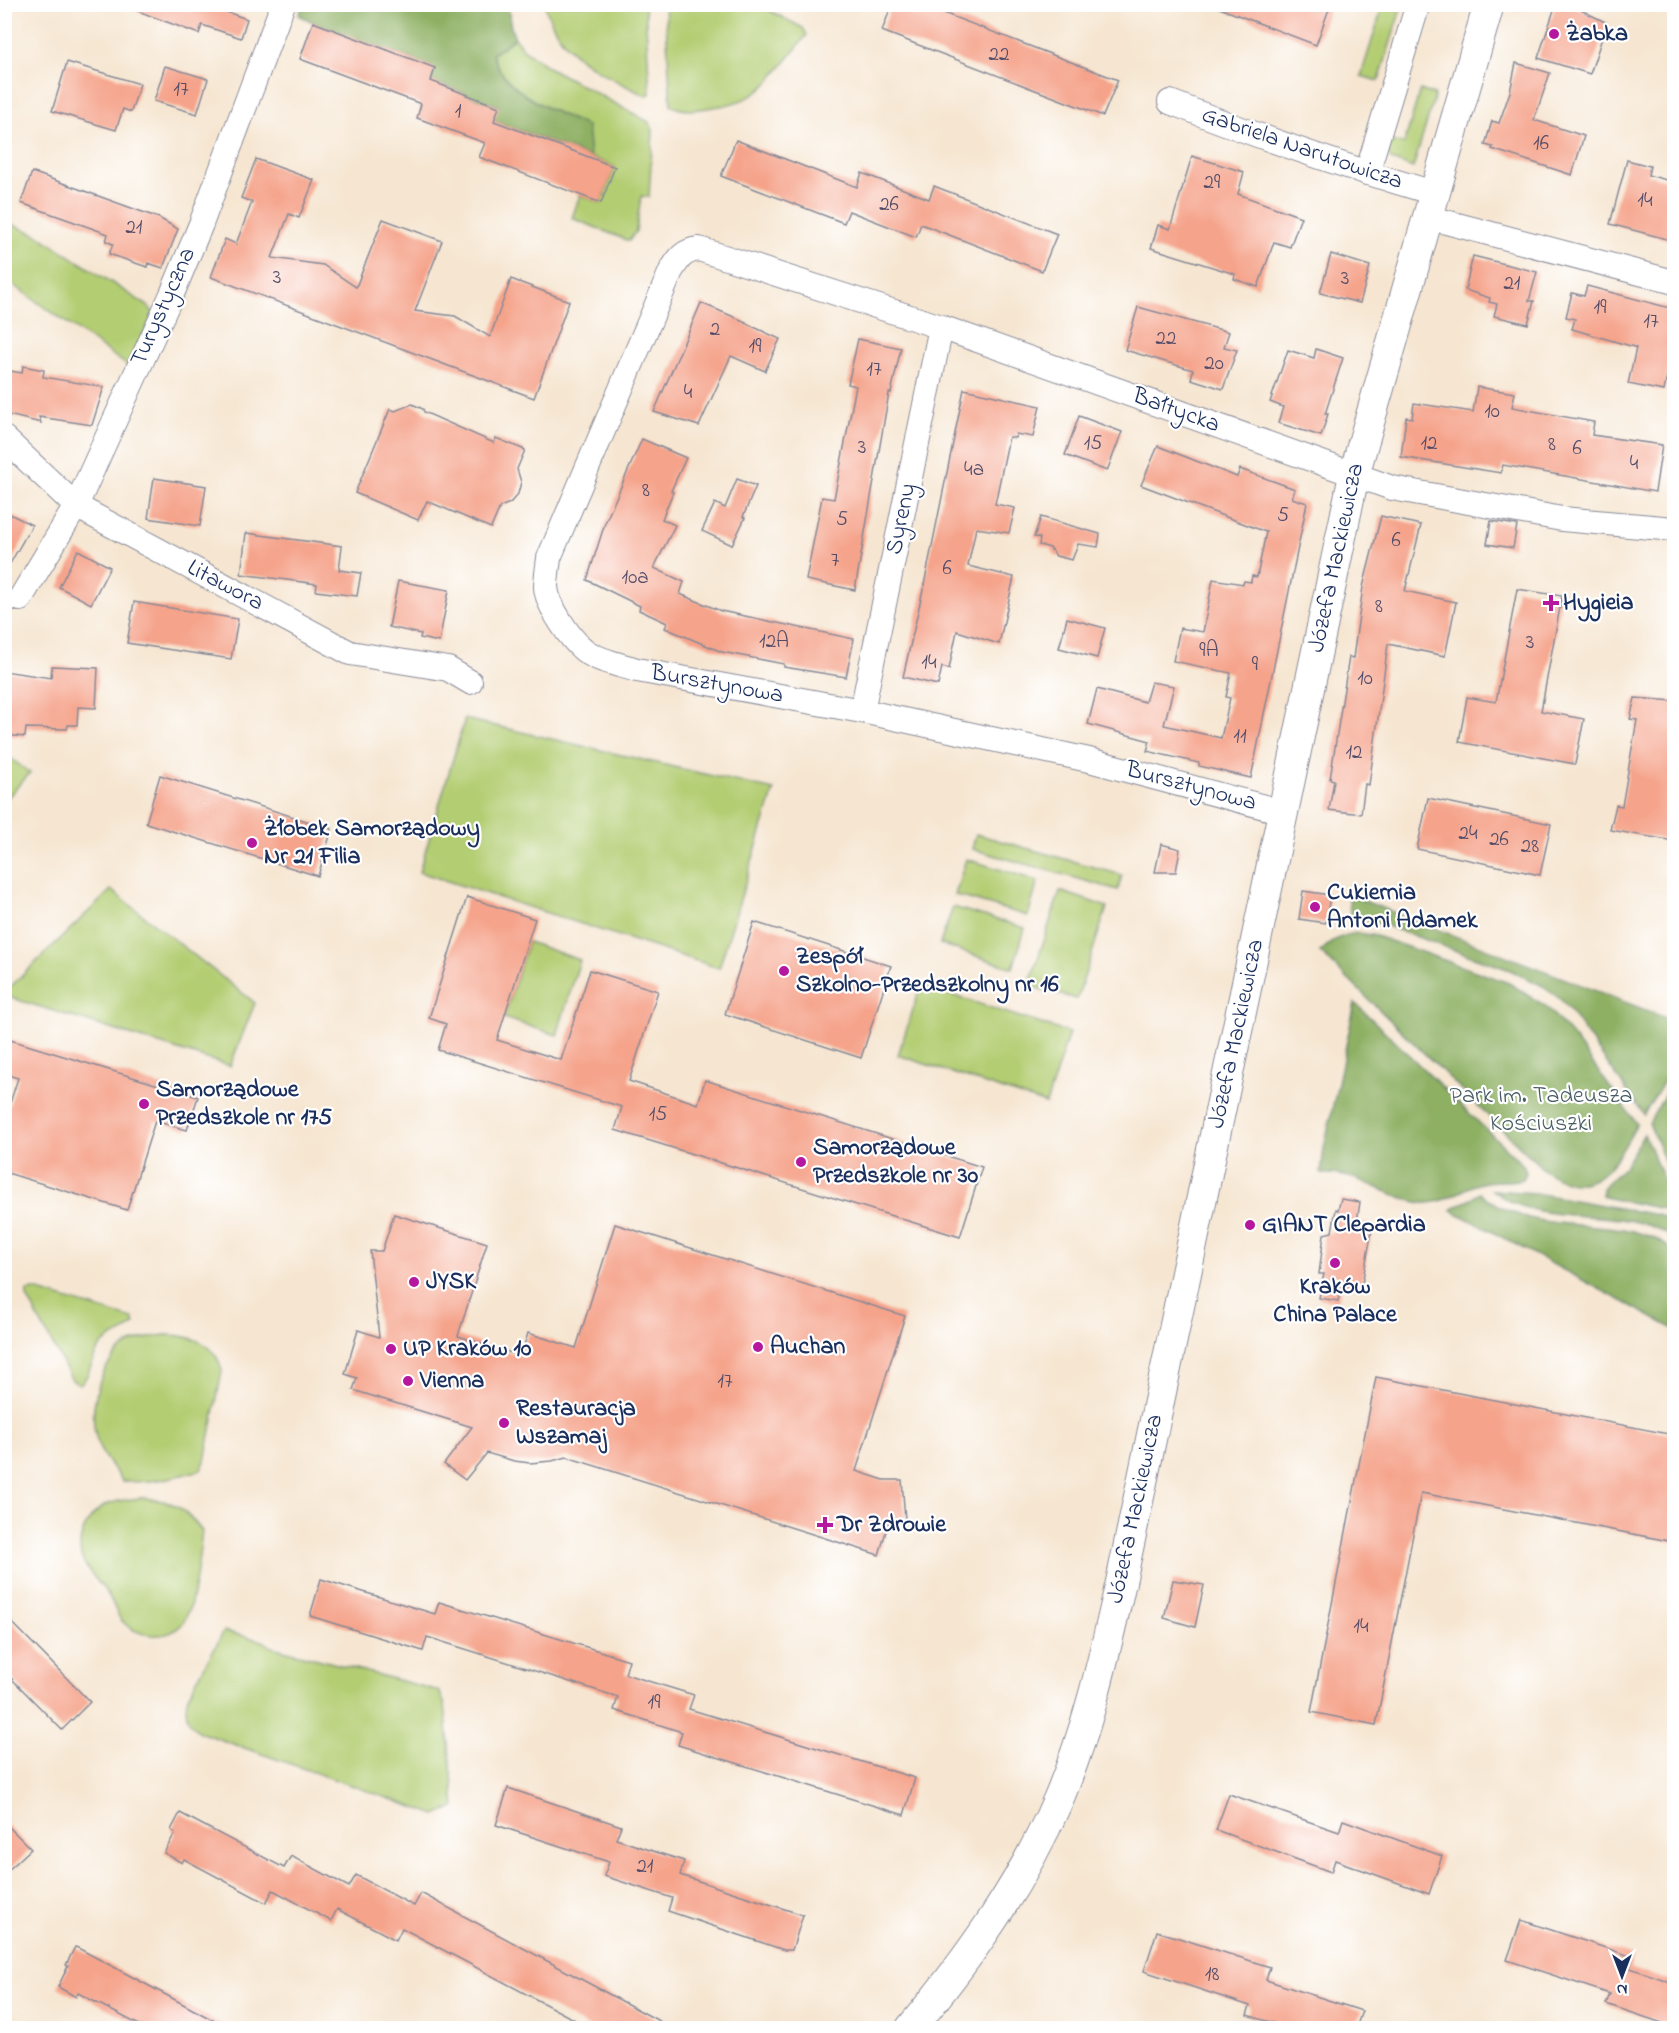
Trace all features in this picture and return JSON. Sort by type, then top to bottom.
[{"type":"street","name":"Turystyczna","points":[[20,599],[76,506],[172,294],[201,224],[283,4]]},
{"type":"street","points":[[1367,173],[1418,4]]},
{"type":"street","name":"Józefa Mackiewicza","points":[[911,2028],[944,1989],[1000,1911],[1058,1800],[1090,1712],[1121,1582],[1354,475],[1489,4]]},
{"type":"street","name":"Gabriela Narutowicza","points":[[1170,102],[1253,135],[1367,173],[1431,205],[1674,282]]},
{"type":"street","name":"Bałtycka","points":[[688,250],[699,249],[941,327],[1392,488],[1562,519],[1674,530]]},
{"type":"street","name":"Bursztynowa","points":[[688,250],[680,256],[671,271],[549,558],[546,588],[555,611],[569,634],[585,651],[637,670],[862,711],[1089,760],[1283,812]]},
{"type":"street","name":"Syreny","points":[[862,711],[941,327]]},
{"type":"street","name":"Litawora","points":[[4,438],[76,506],[351,653],[448,669],[470,682]]},
{"type":"green space","points":[[303,4],[508,5],[511,28],[515,38],[492,54],[499,68],[508,80],[531,99],[587,126],[590,157],[494,121],[498,106],[431,81],[435,68],[299,15]]},
{"type":"green space","points":[[545,5],[645,5],[650,94],[644,95],[597,70],[571,50],[551,23]]},
{"type":"green space","points":[[665,5],[759,5],[803,28],[807,35],[770,80],[753,95],[721,106],[684,110],[671,105]]},
{"type":"green space","points":[[1383,5],[1402,5],[1379,81],[1361,76]]},
{"type":"green space","points":[[515,38],[522,48],[548,67],[649,122],[653,130],[649,197],[641,196],[636,231],[629,241],[572,218],[580,195],[601,203],[615,167],[590,157],[586,126],[531,99],[508,80],[499,69],[492,55]]},
{"type":"green space","points":[[1420,90],[1435,95],[1413,168],[1391,160],[1386,148],[1387,140],[1404,144]]},
{"type":"green space","points":[[5,222],[36,234],[148,306],[154,313],[128,366],[5,279]]},
{"type":"green space","points":[[465,719],[774,790],[719,968],[419,872]]},
{"type":"green space","points":[[5,754],[30,773],[5,800]]},
{"type":"green space","points":[[976,834],[1122,875],[1118,890],[972,849]]},
{"type":"green space","points":[[966,859],[1038,881],[1028,916],[955,895]]},
{"type":"green space","points":[[111,890],[255,1003],[230,1066],[5,996],[5,992]]},
{"type":"green space","points":[[1060,891],[1107,907],[1077,999],[1029,986]]},
{"type":"green space","points":[[1349,895],[1674,1021],[1674,1065],[1644,1115],[1568,1008],[1543,986],[1510,970],[1381,924],[1350,917]]},
{"type":"green space","points":[[953,907],[1025,928],[1013,968],[940,944]]},
{"type":"green space","name":"Park im. Tadeusza Kościuszki","points":[[1359,933],[1376,936],[1509,983],[1547,1007],[1574,1038],[1637,1124],[1611,1165],[1601,1175],[1589,1181],[1576,1183],[1561,1180],[1544,1170],[1320,952],[1338,939]]},
{"type":"green space","points":[[528,942],[580,960],[557,1035],[504,1018]]},
{"type":"green space","points":[[921,985],[1069,1033],[1046,1104],[898,1055]]},
{"type":"green space","points":[[1355,1003],[1524,1166],[1526,1173],[1523,1179],[1484,1183],[1437,1202],[1422,1203],[1347,1177],[1321,1174],[1324,1148]]},
{"type":"green space","points":[[1674,1078],[1674,1184],[1649,1123]]},
{"type":"green space","points":[[1644,1134],[1674,1205],[1674,1211],[1602,1195],[1602,1188],[1624,1167]]},
{"type":"green space","points":[[1492,1190],[1535,1193],[1658,1215],[1674,1221],[1674,1239],[1655,1227],[1633,1221],[1536,1210],[1513,1203]]},
{"type":"green space","points":[[1480,1193],[1494,1203],[1522,1216],[1555,1223],[1627,1230],[1644,1234],[1660,1242],[1674,1252],[1674,1329],[1451,1210]]},
{"type":"green space","points":[[35,1290],[133,1319],[135,1324],[104,1343],[97,1351],[84,1381],[80,1384],[72,1380],[27,1297],[27,1291]]},
{"type":"green space","points":[[165,1335],[201,1342],[214,1353],[219,1361],[222,1371],[205,1461],[201,1470],[182,1475],[152,1481],[122,1481],[103,1455],[95,1434],[96,1395],[105,1370],[121,1350],[131,1343]]},
{"type":"green space","points":[[142,1498],[176,1506],[188,1515],[202,1531],[196,1579],[186,1616],[176,1630],[160,1635],[135,1630],[121,1620],[108,1595],[84,1563],[80,1551],[85,1528],[100,1509],[114,1502]]},
{"type":"green space","points":[[224,1631],[263,1641],[272,1647],[439,1691],[445,1705],[455,1807],[436,1815],[199,1732],[187,1716],[188,1696]]},
{"type":"building","points":[[127,4],[210,4],[209,6],[247,19],[241,38],[202,25],[199,34],[127,7]]},
{"type":"building","points":[[892,4],[920,4],[1118,80],[1103,116],[882,31]]},
{"type":"building","points":[[1214,4],[1318,4],[1329,9],[1316,45],[1214,6]]},
{"type":"building","points":[[1556,4],[1569,4],[1607,23],[1590,74],[1538,58]]},
{"type":"building","points":[[313,22],[435,68],[431,81],[499,107],[494,121],[615,167],[601,203],[479,157],[485,143],[417,118],[421,104],[300,59]]},
{"type":"building","points":[[67,62],[140,84],[131,112],[123,109],[116,130],[52,111]]},
{"type":"building","points":[[1516,63],[1550,73],[1534,120],[1584,136],[1572,175],[1485,145],[1492,121],[1499,123],[1510,92]]},
{"type":"building","points":[[165,66],[208,79],[197,114],[154,101]]},
{"type":"building","points":[[736,140],[857,187],[862,173],[929,199],[934,186],[1057,234],[1042,271],[921,224],[916,237],[849,211],[844,223],[721,176]]},
{"type":"building","points":[[1192,156],[1244,172],[1238,194],[1301,217],[1290,247],[1274,242],[1258,287],[1234,279],[1235,274],[1151,248],[1158,225],[1170,229]]},
{"type":"building","points":[[256,159],[314,180],[299,218],[289,214],[272,258],[323,265],[356,287],[383,219],[442,241],[415,311],[455,316],[490,337],[511,279],[569,301],[534,398],[211,277],[225,239],[236,244],[252,202],[241,198]]},
{"type":"building","points":[[1627,160],[1650,166],[1648,175],[1674,182],[1674,241],[1610,224]]},
{"type":"building","points":[[32,172],[159,218],[178,229],[163,268],[148,263],[147,267],[109,254],[113,244],[106,241],[108,234],[21,203]]},
{"type":"building","points":[[1331,254],[1370,266],[1360,303],[1320,293]]},
{"type":"building","points":[[1473,256],[1537,272],[1529,301],[1534,301],[1528,324],[1494,316],[1497,304],[1489,302],[1490,298],[1465,290]]},
{"type":"building","points":[[1587,286],[1674,309],[1674,343],[1664,391],[1628,384],[1636,348],[1572,329],[1575,319],[1566,317],[1572,293],[1584,296]]},
{"type":"building","points":[[701,303],[780,339],[765,371],[731,356],[699,426],[654,412]]},
{"type":"building","points":[[1138,307],[1229,332],[1224,347],[1237,350],[1223,389],[1191,379],[1193,370],[1125,350]]},
{"type":"building","points":[[858,339],[901,348],[891,393],[889,393],[855,590],[806,580],[822,497],[834,499],[856,386],[848,384]]},
{"type":"building","points":[[1316,349],[1343,358],[1325,414],[1328,414],[1321,436],[1278,423],[1283,407],[1270,402],[1288,350],[1314,358]]},
{"type":"building","points":[[23,366],[44,370],[43,377],[104,387],[92,425],[39,417],[41,423],[4,414],[4,370],[22,373]]},
{"type":"building","points":[[1477,387],[1515,393],[1512,407],[1594,422],[1592,435],[1662,445],[1655,492],[1503,465],[1501,473],[1401,457],[1406,417],[1412,418],[1414,403],[1473,412]]},
{"type":"building","points":[[964,389],[1040,406],[1033,437],[1016,434],[1015,438],[1009,437],[995,504],[1015,508],[1009,533],[976,528],[968,566],[1014,577],[999,644],[957,631],[949,669],[942,667],[938,685],[903,677]]},
{"type":"building","points":[[412,404],[423,409],[424,412],[494,443],[496,438],[525,450],[517,469],[521,482],[518,494],[510,503],[500,507],[491,528],[427,501],[418,520],[355,493],[390,409],[395,411]]},
{"type":"building","points":[[1079,416],[1122,432],[1107,471],[1065,455]]},
{"type":"building","points":[[642,439],[686,458],[671,491],[673,492],[662,519],[675,525],[654,568],[684,582],[680,594],[721,611],[854,639],[846,677],[784,667],[784,664],[722,652],[665,628],[667,623],[639,610],[640,606],[587,580],[605,523]]},
{"type":"building","points":[[1158,446],[1237,477],[1240,469],[1295,489],[1292,498],[1307,503],[1251,778],[1147,751],[1150,741],[1088,724],[1097,689],[1145,702],[1151,682],[1174,686],[1164,725],[1221,738],[1230,698],[1226,697],[1231,673],[1173,661],[1180,628],[1203,632],[1213,579],[1243,584],[1244,581],[1251,582],[1252,576],[1257,577],[1266,532],[1141,485]]},
{"type":"building","points":[[154,478],[206,486],[200,526],[148,518]]},
{"type":"building","points":[[737,479],[756,486],[743,517],[745,518],[732,545],[702,531],[715,503],[725,508]]},
{"type":"building","points":[[4,511],[32,525],[4,574]]},
{"type":"building","points":[[1381,516],[1421,525],[1405,591],[1456,602],[1445,656],[1388,644],[1369,785],[1365,784],[1361,814],[1329,810],[1334,780],[1330,779],[1349,657],[1353,658],[1363,587]]},
{"type":"building","points":[[1041,517],[1100,534],[1098,547],[1078,544],[1072,560],[1056,556],[1050,548],[1039,545],[1040,538],[1034,537]]},
{"type":"building","points":[[1491,521],[1517,525],[1513,548],[1487,544]]},
{"type":"building","points":[[246,533],[342,546],[339,570],[361,573],[357,596],[316,591],[317,584],[241,574]]},
{"type":"building","points":[[78,550],[110,567],[91,604],[59,587]]},
{"type":"building","points":[[398,581],[449,590],[439,642],[420,638],[421,634],[389,627]]},
{"type":"building","points":[[1517,589],[1562,596],[1541,711],[1584,719],[1575,764],[1459,742],[1467,697],[1496,702]]},
{"type":"building","points":[[134,602],[238,619],[231,659],[127,643]]},
{"type":"building","points":[[1067,618],[1105,628],[1097,658],[1059,648]]},
{"type":"building","points":[[52,666],[98,668],[96,708],[78,707],[77,725],[68,725],[67,729],[26,728],[25,737],[4,735],[4,671],[51,678]]},
{"type":"building","points":[[1635,698],[1674,701],[1674,841],[1610,830],[1616,805],[1622,806],[1637,720],[1630,719]]},
{"type":"building","points":[[160,775],[332,829],[318,876],[146,823]]},
{"type":"building","points":[[1428,798],[1551,824],[1540,875],[1417,849]]},
{"type":"building","points":[[1161,844],[1180,849],[1176,872],[1155,872]]},
{"type":"building","name":"Cukiernia Antoni Adamek","points":[[1303,891],[1330,895],[1326,923],[1299,919]]},
{"type":"building","points":[[467,897],[535,919],[497,1040],[561,1060],[590,970],[658,991],[629,1081],[698,1104],[705,1080],[982,1167],[960,1237],[615,1130],[622,1107],[438,1050],[446,1024],[429,1018]]},
{"type":"building","points":[[754,922],[891,966],[861,1058],[725,1014]]},
{"type":"building","points":[[4,1038],[198,1097],[187,1130],[155,1121],[127,1210],[4,1172],[4,1122],[18,1078],[4,1074]]},
{"type":"building","points":[[1341,1199],[1360,1202],[1357,1222],[1373,1225],[1361,1289],[1342,1285],[1338,1301],[1319,1298],[1324,1274],[1319,1274],[1324,1234],[1332,1232],[1336,1209],[1338,1210]]},
{"type":"building","points":[[394,1214],[487,1243],[458,1336],[521,1356],[528,1333],[576,1348],[615,1224],[905,1316],[856,1471],[884,1480],[902,1480],[905,1520],[889,1521],[879,1555],[567,1457],[530,1463],[487,1453],[465,1480],[444,1464],[472,1427],[353,1390],[357,1378],[345,1374],[358,1330],[379,1337],[370,1251],[382,1251]]},
{"type":"building","points":[[1376,1377],[1674,1435],[1674,1542],[1421,1493],[1376,1725],[1311,1712]]},
{"type":"building","points":[[321,1579],[435,1614],[439,1602],[629,1660],[625,1674],[694,1695],[689,1709],[915,1778],[904,1815],[678,1745],[682,1732],[614,1710],[618,1697],[427,1637],[423,1651],[310,1616]]},
{"type":"building","points":[[1173,1580],[1204,1585],[1195,1627],[1164,1618]]},
{"type":"building","points":[[4,1614],[90,1702],[62,1730],[4,1671]]},
{"type":"building","points":[[508,1788],[621,1826],[616,1839],[684,1861],[680,1875],[803,1915],[792,1950],[784,1950],[668,1911],[672,1898],[604,1876],[609,1862],[496,1825]]},
{"type":"building","points":[[1229,1794],[1339,1832],[1343,1820],[1442,1856],[1429,1894],[1335,1860],[1331,1872],[1216,1830]]},
{"type":"building","points":[[180,1813],[284,1868],[291,1856],[349,1887],[356,1875],[414,1906],[421,1893],[672,2028],[590,2028],[402,1928],[396,1940],[337,1909],[331,1921],[273,1890],[266,1903],[184,1859],[182,1863],[164,1853],[175,1833],[171,1830]]},
{"type":"building","points":[[4,1822],[31,1849],[4,1874]]},
{"type":"building","points":[[1521,1920],[1633,1957],[1630,1968],[1674,1983],[1674,2027],[1606,2004],[1610,1994],[1507,1960]]},
{"type":"building","points":[[1157,1931],[1270,1967],[1266,1980],[1362,2011],[1356,2028],[1290,2028],[1247,2015],[1250,2006],[1144,1971]]},
{"type":"building","points":[[75,1947],[228,2028],[145,2028],[78,1993],[76,1997],[58,1987]]},
{"type":"place","name":"Żabka","points":[[1554,34]]},
{"type":"place","name":"Hygieia","points":[[1551,603]]},
{"type":"place","name":"Żłobek Samorządowy Nr 21 Filia","points":[[252,843]]},
{"type":"place","name":"Cukiernia Antoni Adamek","points":[[1315,907]]},
{"type":"place","name":"Zespół Szkolno-Przedszkolny nr 16","points":[[784,971]]},
{"type":"place","name":"Samorządowe Przedszkole nr 175","points":[[144,1104]]},
{"type":"place","name":"Samorządowe Przedszkole nr 30","points":[[801,1162]]},
{"type":"place","name":"GIANT Clepardia","points":[[1250,1225]]},
{"type":"place","name":"Kraków China Palace","points":[[1335,1263]]},
{"type":"place","name":"JYSK","points":[[414,1282]]},
{"type":"place","name":"Auchan","points":[[758,1347]]},
{"type":"place","name":"UP Kraków 10","points":[[391,1349]]},
{"type":"place","name":"Vienna","points":[[408,1381]]},
{"type":"place","name":"Restauracja Wszamaj","points":[[504,1423]]},
{"type":"place","name":"Dr Zdrowie","points":[[825,1525]]}]
